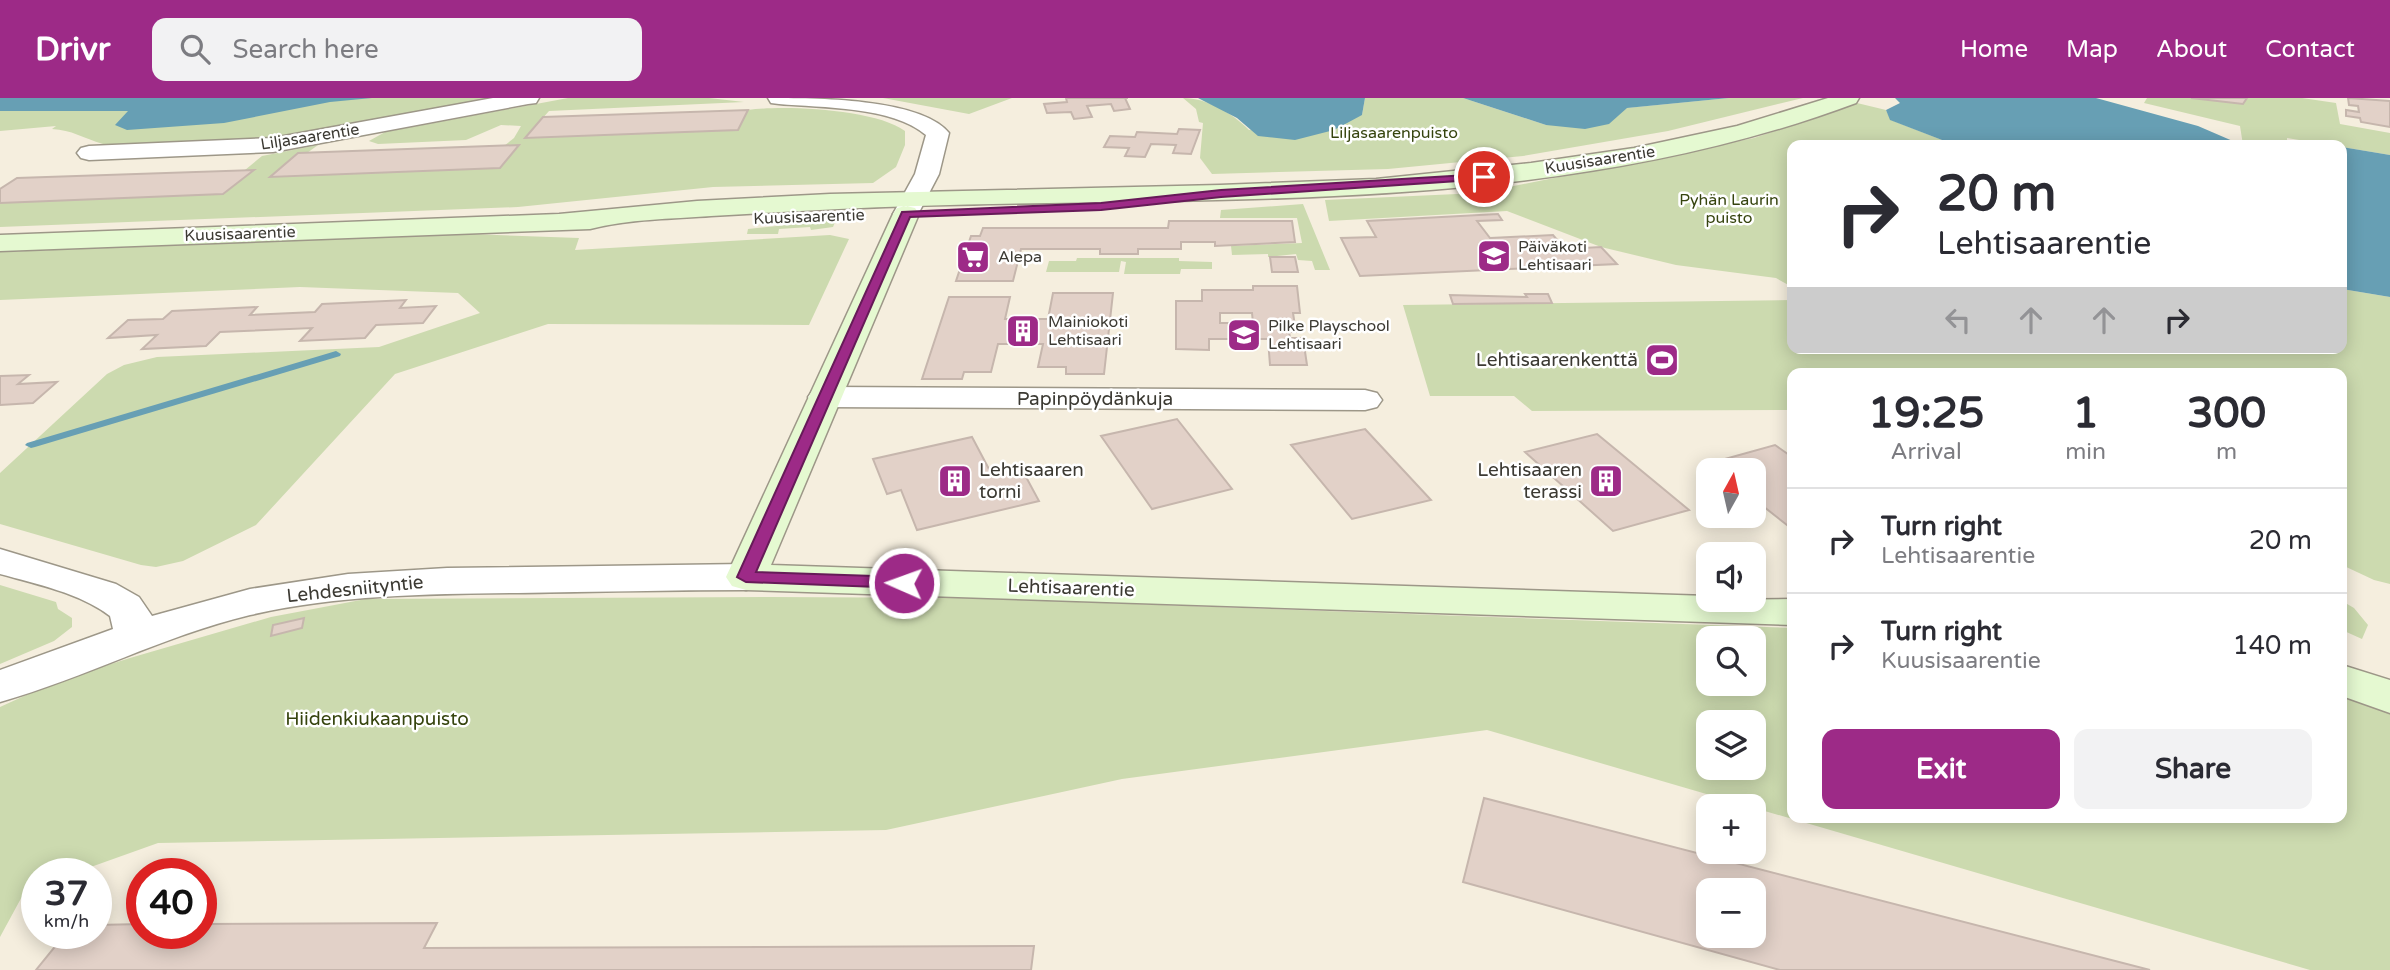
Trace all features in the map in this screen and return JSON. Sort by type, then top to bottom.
[{"type":"main road","name":"Kuusisaarentie","points":[[0,243],[564,221],[661,223],[910,206],[1101,207],[1221,193],[1484,177],[1578,165],[1757,129],[1848,98]]},
{"type":"main road","points":[[746,577],[910,206]]},
{"type":"main road","name":"Lehtisaarentie","points":[[746,577],[1787,612]]},
{"type":"main road","points":[[2347,682],[2390,697]]},
{"type":"street","name":"Liljasaarentie","points":[[89,153],[273,145],[528,98]]},
{"type":"street","points":[[779,98],[897,111],[931,123],[938,133],[927,174],[910,206]]},
{"type":"street","name":"Papinpöydänkuja","points":[[825,397],[1365,400]]},
{"type":"street","points":[[0,561],[101,594],[123,604],[130,613],[135,636]]},
{"type":"street","name":"Lehdesniityntie","points":[[0,687],[135,636],[250,602],[365,585],[400,582],[746,577]]},
{"type":"green space","points":[[137,98],[511,98],[284,138],[84,151],[103,144],[52,129],[56,126],[0,131],[0,109]]},
{"type":"green space","points":[[568,98],[709,98],[744,102],[549,111],[526,137],[738,130],[748,110],[784,108],[829,110],[873,118],[905,131],[905,145],[896,167],[873,183],[713,187],[518,207],[0,227],[0,203],[223,194],[253,171],[245,170],[262,156],[318,145],[307,153],[298,153],[271,176],[500,168],[519,146],[504,146],[514,138],[521,126],[501,125],[466,140],[378,144],[369,141],[385,132]]},
{"type":"green space","points":[[883,98],[1012,98],[969,114]]},
{"type":"green space","name":"Liljasaarenpuisto","points":[[1183,98],[1219,108],[1249,130],[1362,115],[1365,98],[1463,98],[1546,125],[1626,108],[1729,98],[1803,98],[1668,131],[1523,156],[1388,169],[1212,174],[1200,158],[1203,123],[1199,122],[1196,109]]},
{"type":"green space","points":[[2147,98],[2302,98],[2336,103],[2340,124],[2390,133],[2390,155],[2347,148],[2347,140],[2242,140],[2240,126],[2144,103]]},
{"type":"green space","name":"Pyhän Laurin puisto","points":[[1857,103],[1886,110],[1891,120],[1942,140],[1787,140],[1787,284],[1776,278],[1676,265],[1601,247],[1507,211],[1329,221],[1325,200],[1479,193],[1754,138]]},
{"type":"green space","points":[[1303,204],[1330,270],[1315,270],[1312,261],[1298,260],[1296,254],[1268,257],[1268,254],[1232,255],[1231,246],[1302,243],[1297,218],[1220,218],[1221,210]]},
{"type":"green space","points":[[836,220],[833,227],[811,230],[810,227],[779,229],[778,234],[747,234],[748,229]]},
{"type":"green space","points":[[470,234],[579,238],[575,250],[830,235],[849,239],[809,325],[548,324],[395,374],[256,525],[183,561],[156,567],[141,565],[0,524],[0,473],[107,374],[124,365],[157,357],[379,347],[480,313],[458,293],[300,287],[0,300],[0,252]]},
{"type":"green space","points":[[1077,258],[1179,258],[1179,261],[1212,262],[1212,269],[1181,269],[1180,274],[1124,274],[1126,262],[1121,261],[1119,272],[1046,272],[1049,261],[1076,261]]},
{"type":"green space","points":[[2347,290],[2390,297],[2390,584],[2347,567],[2347,368],[1787,368],[1787,410],[1532,411],[1514,396],[1430,396],[1403,305],[1787,300],[1787,354],[2347,354]]},
{"type":"green space","points":[[0,585],[56,602],[58,609],[72,618],[72,627],[54,641],[0,664]]},
{"type":"green space","name":"Hiidenkiukaanpuisto","points":[[969,598],[1737,626],[1696,626],[1696,696],[1766,696],[1766,627],[1787,628],[1787,817],[1766,811],[1766,794],[1706,794],[1487,730],[1122,779],[886,830],[158,843],[112,859],[21,858],[21,898],[0,937],[0,707],[57,681],[271,617],[366,599]]},
{"type":"green space","points":[[2347,604],[2368,625],[2362,639],[2347,632]]},
{"type":"green space","name":"Hiidenkiukaanpuisto","points":[[2347,695],[2390,708],[2390,970],[2310,970],[1806,823],[2347,823]]},
{"type":"water","points":[[0,98],[372,98],[330,102],[224,123],[127,130],[115,125],[128,111],[0,111]]},
{"type":"water","points":[[1198,98],[1365,98],[1362,115],[1334,130],[1295,140],[1258,136],[1237,118]]},
{"type":"water","points":[[1463,98],[1729,98],[1627,108],[1609,124],[1585,129],[1546,125]]},
{"type":"water","points":[[1895,98],[2096,98],[2198,126],[2230,140],[1942,140],[1890,120],[1886,110],[1900,103]]},
{"type":"water","points":[[2347,148],[2390,155],[2390,297],[2347,290]]},
{"type":"building","points":[[1066,98],[1125,98],[1130,109],[1114,111],[1111,104],[1087,106],[1092,117],[1074,119],[1071,112],[1047,113],[1044,104],[1067,102]]},
{"type":"building","points":[[2191,98],[2247,98],[2243,104]]},
{"type":"building","points":[[2348,98],[2390,101],[2390,127],[2361,122],[2360,118],[2346,116],[2346,110],[2359,112],[2358,106],[2349,105]]},
{"type":"building","points":[[748,110],[738,130],[525,138],[543,117]]},
{"type":"building","points":[[1179,129],[1200,130],[1191,154],[1173,153],[1176,145],[1151,144],[1145,157],[1125,156],[1129,148],[1104,147],[1110,136],[1135,137],[1137,132],[1177,134]]},
{"type":"building","points":[[519,145],[500,168],[270,177],[298,153]]},
{"type":"building","points":[[254,170],[223,194],[0,203],[0,189],[17,178]]},
{"type":"building","points":[[1498,214],[1502,220],[1477,221],[1490,238],[1553,235],[1565,249],[1601,247],[1617,264],[1360,276],[1341,238],[1376,237],[1367,221]]},
{"type":"building","points":[[1169,221],[1292,221],[1295,242],[1215,246],[1215,242],[1181,242],[1181,249],[1138,249],[1138,254],[1100,254],[1100,249],[1021,249],[1013,281],[956,281],[971,236],[980,236],[983,228],[1168,228]]},
{"type":"building","points":[[1270,257],[1295,257],[1298,272],[1272,272]]},
{"type":"building","name":"Pilke Playschool Lehtisaari","points":[[1253,286],[1297,286],[1300,313],[1293,313],[1296,332],[1289,332],[1290,338],[1303,338],[1307,365],[1270,365],[1268,339],[1209,339],[1209,350],[1176,349],[1176,301],[1202,301],[1202,290],[1253,290]],"holes":[[[1220,313],[1252,313],[1253,323],[1220,323]]]},
{"type":"building","name":"Mainiokoti Lehtisaari","points":[[1053,293],[1113,293],[1104,374],[1066,374],[1066,367],[1038,367],[1043,344],[998,344],[991,372],[964,372],[962,379],[922,379],[949,297],[1010,297],[1005,319],[1048,319]]},
{"type":"building","points":[[1525,294],[1548,294],[1552,303],[1453,304],[1450,295],[1527,297]]},
{"type":"building","points":[[406,300],[400,308],[436,306],[423,323],[376,325],[365,338],[300,341],[312,328],[220,332],[206,346],[142,349],[157,335],[108,338],[128,320],[163,319],[172,311],[257,307],[250,315],[315,312],[322,304]]},
{"type":"building","points":[[29,375],[18,384],[57,382],[33,403],[0,405],[0,376]]},
{"type":"building","points":[[1177,419],[1232,489],[1152,509],[1101,436]]},
{"type":"building","points":[[1365,429],[1431,500],[1352,519],[1291,445]]},
{"type":"building","name":"Lehtisaaren terassi","points":[[1597,434],[1689,510],[1613,531],[1525,452]]},
{"type":"building","name":"Lehtisaaren torni","points":[[972,437],[990,471],[1019,464],[1039,501],[917,530],[901,490],[887,494],[873,459]]},
{"type":"building","points":[[1775,445],[1787,453],[1787,525],[1766,508],[1766,458],[1728,458]]},
{"type":"building","points":[[304,618],[302,628],[271,636],[273,625]]},
{"type":"building","points":[[1484,798],[1696,853],[1696,864],[1740,864],[2150,970],[1780,970],[1701,948],[1766,948],[1766,878],[1696,878],[1696,947],[1463,882]]},
{"type":"building","points":[[437,923],[424,948],[1034,946],[1031,970],[36,970],[53,949],[112,949],[112,925],[126,924],[126,949],[217,949],[217,924]]},
{"type":"waterway","points":[[31,445],[336,354]]},
{"type":"place","name":"Päiväkoti Lehtisaari","points":[[1494,256]]},
{"type":"place","name":"Alepa","points":[[973,257]]},
{"type":"place","name":"Mainiokoti Lehtisaari","points":[[1023,331]]},
{"type":"place","name":"Pilke Playschool Lehtisaari","points":[[1244,335]]},
{"type":"place","name":"Lehtisaarenkenttä","points":[[1662,360]]},
{"type":"place","name":"Lehtisaaren torni","points":[[955,481]]},
{"type":"place","name":"Lehtisaaren terassi","points":[[1606,481]]},
{"type":"route","points":[[904,583],[746,577],[906,214],[1101,207],[1221,193],[1484,177]]}]
